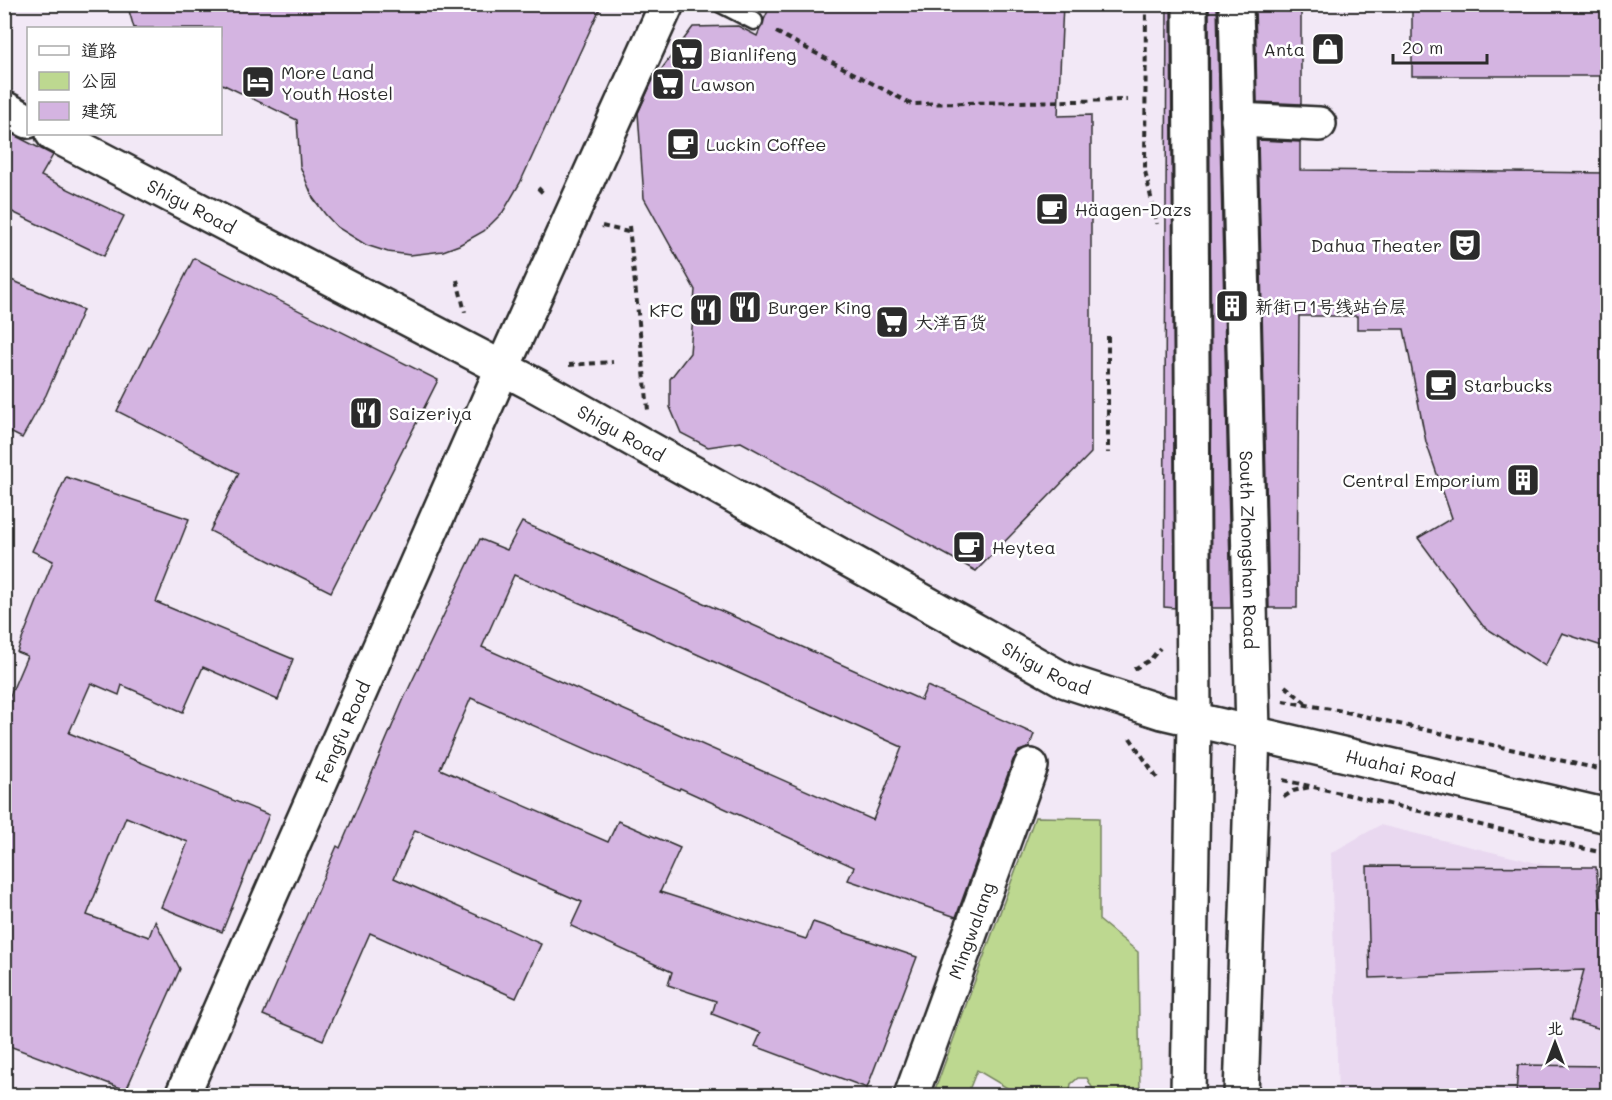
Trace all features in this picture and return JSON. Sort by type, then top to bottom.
[{"type":"street","name":"Fengfu Road","points":[[182,1095],[502,368],[667,4]]},
{"type":"street","points":[[1188,1095],[1194,720],[1190,4]]},
{"type":"street","points":[[4,108],[27,120]]},
{"type":"street","points":[[1238,120],[1319,124]]},
{"type":"street","name":"Shigu Road","points":[[55,135],[502,368],[1066,681],[1194,720]]},
{"type":"street","name":"South Zhongshan Road","points":[[1241,1095],[1253,734],[1242,306]]},
{"type":"street","name":"Huahai Road","points":[[1194,720],[1608,816]]},
{"type":"street","name":"Mingwalang","points":[[911,1095],[1031,766]]},
{"type":"lane","points":[[721,4],[754,21]]},
{"type":"lane","points":[[1235,1095],[1242,306],[1236,4]]},
{"type":"path","points":[[1103,9],[1126,9]]},
{"type":"path","points":[[754,21],[911,104],[1126,100]]},
{"type":"path","points":[[629,226],[649,418]]},
{"type":"path","points":[[457,280],[466,318]]},
{"type":"path","points":[[1108,336],[1108,453]]},
{"type":"path","points":[[557,366],[613,362]]},
{"type":"path","points":[[1122,671],[1133,669],[1150,660],[1163,642]]},
{"type":"path","points":[[1282,684],[1300,700],[1313,706]]},
{"type":"path","points":[[1281,700],[1608,771]]},
{"type":"path","points":[[1124,731],[1145,756],[1160,783]]},
{"type":"path","points":[[1280,801],[1293,791],[1312,786]]},
{"type":"shaded area","points":[[1380,825],[1607,880],[1607,1095],[1338,1095],[1331,853]]},
{"type":"green space","points":[[1035,817],[1099,818],[1099,920],[1138,952],[1140,1095],[1096,1095],[1087,1078],[1078,1078],[1071,1084],[1069,1095],[1019,1095],[977,1070],[967,1095],[933,1095]]},
{"type":"building","points":[[127,4],[602,4],[520,183],[503,212],[484,231],[459,245],[443,251],[410,255],[388,252],[366,245],[337,227],[325,214],[313,198],[300,166],[297,120],[222,84],[222,27],[134,27]]},
{"type":"building","name":"大洋百货","points":[[771,4],[1063,4],[1058,116],[1091,115],[1091,453],[976,571],[741,442],[708,447],[681,433],[670,407],[670,379],[690,353],[695,290],[644,198],[638,113],[652,82],[693,27],[738,26],[757,36]]},
{"type":"building","points":[[1167,4],[1171,4],[1175,608],[1164,607]]},
{"type":"building","points":[[1209,4],[1217,4],[1231,608],[1212,608]]},
{"type":"building","points":[[1255,4],[1301,4],[1301,104],[1257,102]]},
{"type":"building","points":[[1412,4],[1608,4],[1608,35],[1601,51],[1601,76],[1412,76]]},
{"type":"building","points":[[4,130],[53,155],[41,176],[124,216],[104,256],[4,208]]},
{"type":"building","points":[[1258,140],[1300,142],[1300,170],[1608,173],[1608,648],[1562,633],[1545,666],[1483,626],[1418,538],[1452,518],[1426,442],[1404,329],[1357,329],[1357,316],[1299,316],[1297,608],[1269,608]]},
{"type":"building","points":[[194,258],[438,380],[331,592],[210,531],[239,473],[117,411]]},
{"type":"building","points":[[4,277],[83,310],[46,395],[22,438],[4,429]]},
{"type":"building","points":[[66,477],[189,519],[156,602],[293,659],[278,700],[203,667],[183,712],[122,685],[119,695],[91,683],[69,733],[269,815],[222,932],[161,907],[188,842],[126,817],[87,915],[149,937],[155,921],[180,969],[126,1090],[4,1044],[4,710],[27,656],[17,652],[53,561],[32,551]]},
{"type":"building","points":[[522,522],[921,700],[927,686],[1034,734],[1029,748],[1019,751],[1013,760],[956,917],[848,880],[854,867],[680,788],[679,790],[471,698],[440,769],[608,842],[618,821],[680,848],[660,892],[806,939],[813,922],[917,957],[867,1088],[755,1046],[761,1033],[712,1014],[716,1001],[668,985],[672,972],[571,926],[582,902],[415,830],[394,878],[541,944],[516,998],[370,933],[323,1040],[263,1015],[337,846],[340,848],[405,696],[480,539],[507,550]],"holes":[[[514,575],[648,632],[902,747],[873,820],[482,647]]]},
{"type":"building","points":[[1367,866],[1596,867],[1601,912],[1608,913],[1608,1031],[1570,1020],[1584,970],[1370,978]]},
{"type":"building","points":[[1518,1065],[1608,1066],[1608,1095],[1516,1095]]},
{"type":"place","name":"Anta","points":[[1328,49]]},
{"type":"place","name":"Bianlifeng","points":[[687,54]]},
{"type":"place","name":"More Land Youth Hostel","points":[[258,82]]},
{"type":"place","name":"Lawson","points":[[668,84]]},
{"type":"place","name":"Luckin Coffee","points":[[683,144]]},
{"type":"place","name":"Häagen-Dazs","points":[[1052,209]]},
{"type":"place","name":"Dahua Theater","points":[[1465,245]]},
{"type":"place","name":"新街口1号线站台层","points":[[1232,306]]},
{"type":"place","name":"Burger King","points":[[745,307]]},
{"type":"place","name":"KFC","points":[[706,310]]},
{"type":"place","name":"大洋百货","points":[[892,322]]},
{"type":"place","name":"Starbucks","points":[[1441,385]]},
{"type":"place","name":"Saizeriya","points":[[366,413]]},
{"type":"place","name":"Central Emporium","points":[[1523,480]]},
{"type":"place","name":"Heytea","points":[[969,547]]}]
